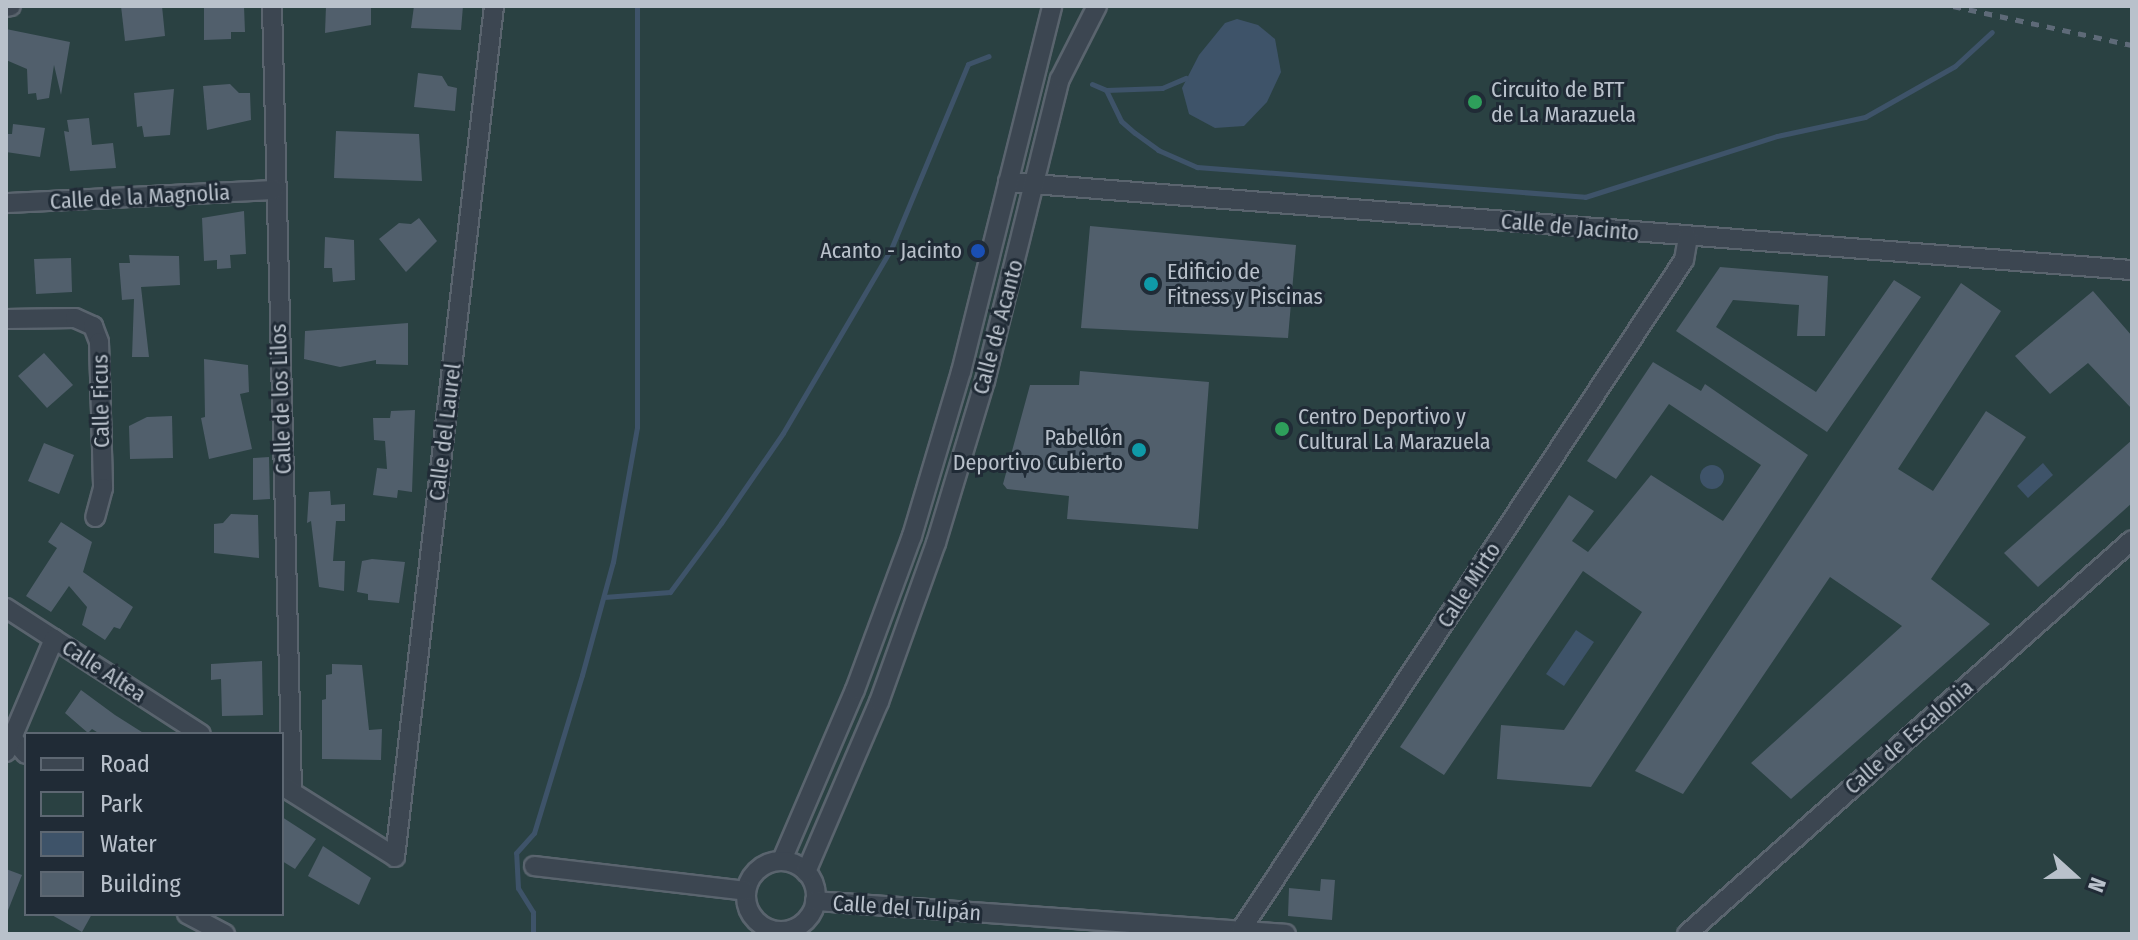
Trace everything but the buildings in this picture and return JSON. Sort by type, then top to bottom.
[{"type":"street","name":"Calle de los Lilos","points":[[272,6],[287,789]]},
{"type":"street","name":"Calle del Laurel","points":[[287,789],[395,857],[494,6]]},
{"type":"street","name":"Calle de Acanto","points":[[782,860],[855,690],[912,536],[1008,182],[1052,6]]},
{"type":"street","name":"Calle de Acanto","points":[[806,872],[879,702],[936,543],[985,381],[1060,79],[1097,6]]},
{"type":"street","name":"Calle de Jacinto","points":[[1008,182],[2132,270]]},
{"type":"street","name":"Calle de la Magnolia","points":[[6,203],[275,190]]},
{"type":"street","name":"Calle Mirto","points":[[1241,930],[1684,260],[1688,237]]},
{"type":"street","name":"Calle Ficus","points":[[6,319],[75,318],[93,326],[99,342],[103,488],[95,517]]},
{"type":"street","name":"Calle de Escalonia","points":[[1687,934],[2132,540]]},
{"type":"street","name":"Calle Altea","points":[[6,608],[198,732]]},
{"type":"street","points":[[9,745],[54,639]]},
{"type":"street","points":[[782,860],[806,872],[815,901],[807,919],[779,932],[753,927],[746,891],[762,866],[782,860]]},
{"type":"street","points":[[534,866],[746,891]]},
{"type":"street","name":"Calle del Tulipán","points":[[815,901],[1286,934]]},
{"type":"street","points":[[191,916],[225,934]]},
{"type":"green space","points":[[6,6],[2132,6],[2132,934],[6,934]]},
{"type":"water","points":[[1237,19],[1258,25],[1275,39],[1281,72],[1267,102],[1244,126],[1215,128],[1189,114],[1182,88],[1199,55],[1225,23]]},
{"type":"water","points":[[2043,463],[2053,475],[2028,498],[2017,486]]},
{"type":"water","points":[[1712,465],[1723,472],[1724,477],[1717,488],[1712,489],[1701,482],[1700,477],[1707,466]]},
{"type":"water","points":[[1576,630],[1594,642],[1564,686],[1546,674]]},
{"type":"waterway","points":[[533,934],[533,912],[518,888],[516,853],[534,833],[582,675],[613,562],[637,427],[637,6]]},
{"type":"waterway","points":[[1092,84],[1106,90],[1121,121],[1135,133],[1158,150],[1197,167],[1585,197],[1777,136],[1865,117],[1955,66],[1992,32]]},
{"type":"waterway","points":[[604,597],[670,592],[721,523],[783,433],[891,249],[968,64],[989,56]]},
{"type":"waterway","points":[[1106,90],[1162,88],[1186,78]]},
{"type":"railway","points":[[1953,6],[2132,45]]},
{"type":"place","name":"Circuito de BTT de La Marazuela","points":[[1475,102]]},
{"type":"place","name":"Acanto - Jacinto","points":[[978,251]]},
{"type":"place","name":"Edificio de Fitness y Piscinas","points":[[1151,284]]},
{"type":"place","name":"Centro Deportivo y Cultural La Marazuela","points":[[1282,429]]},
{"type":"place","name":"Pabellón Deportivo Cubierto","points":[[1139,450]]}]
